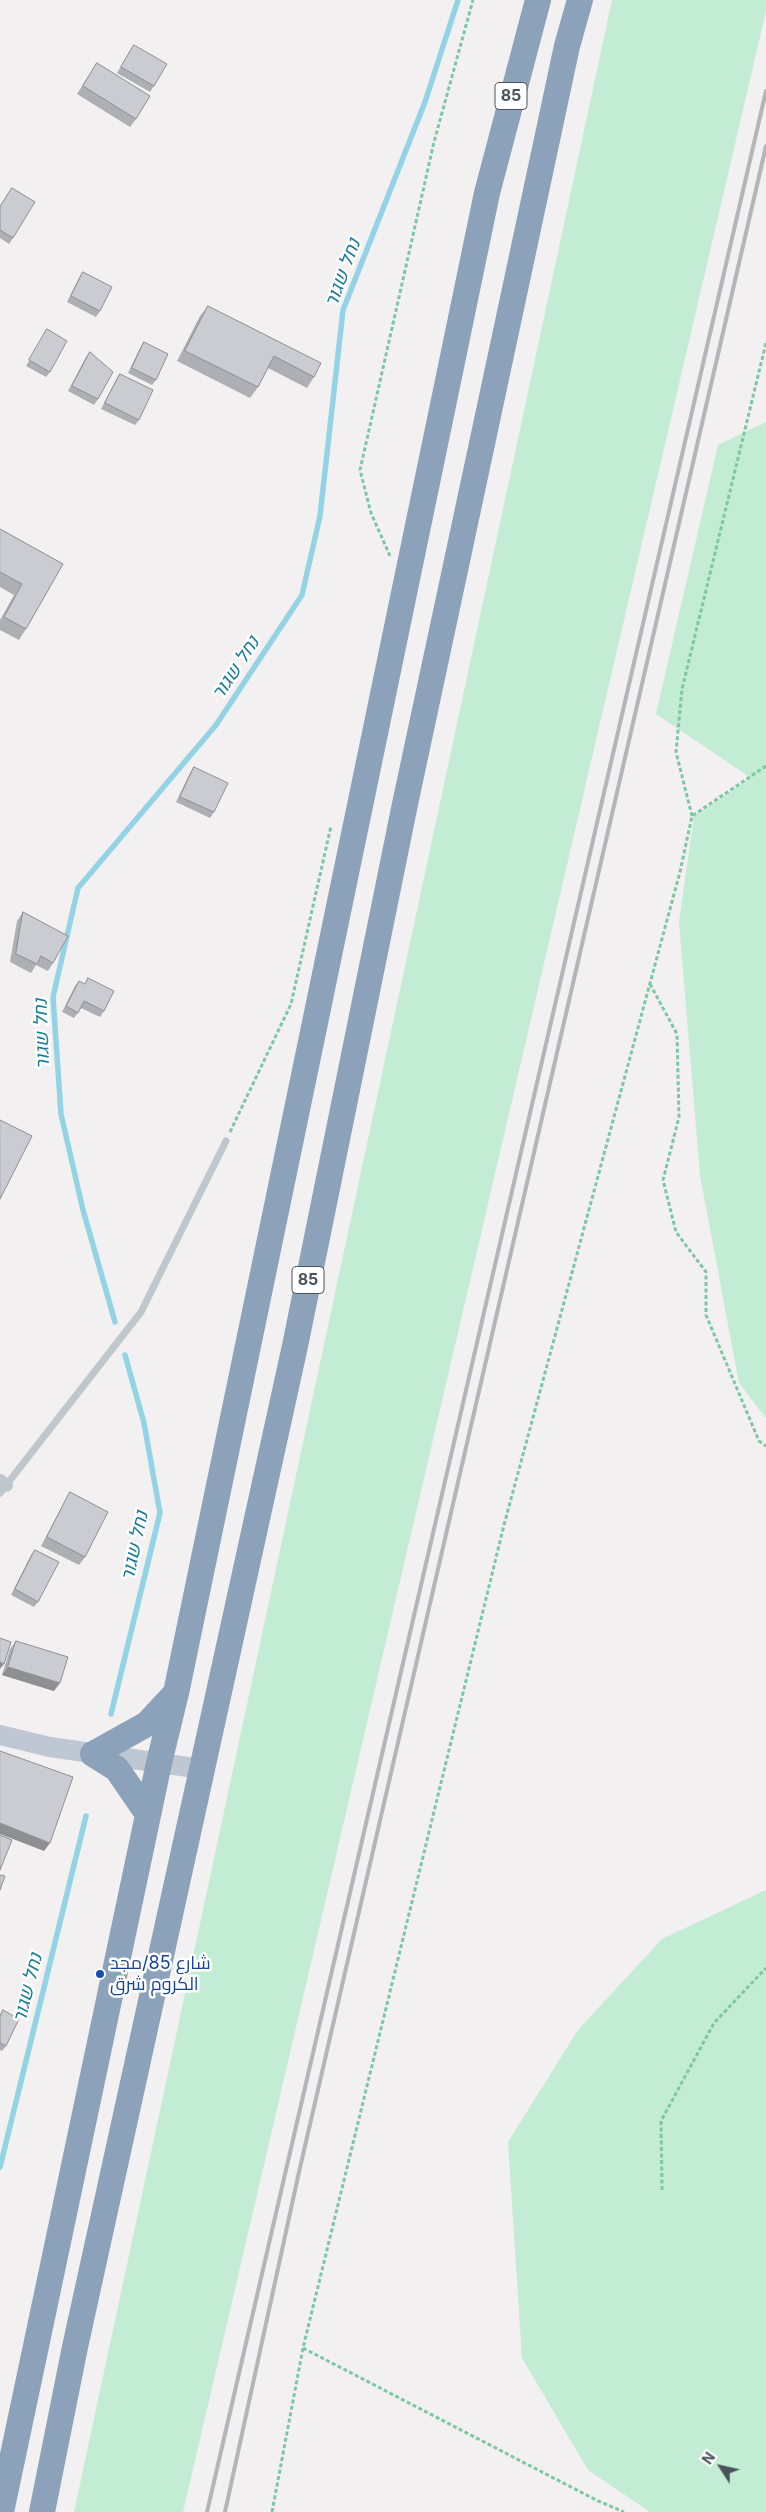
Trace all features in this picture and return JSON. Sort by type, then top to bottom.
[{"type":"highway","name":"85","points":[[1,2512],[148,1814],[176,1693],[486,192],[538,0]]},
{"type":"highway","name":"85","points":[[42,2512],[76,2347],[293,1355],[419,736],[567,46],[580,0]]},
{"type":"highway","points":[[93,1754],[147,1724],[176,1693]]},
{"type":"highway","points":[[93,1754],[117,1769],[148,1814]]},
{"type":"street","points":[[0,1735],[50,1748],[202,1769]]},
{"type":"street","points":[[0,1749],[50,1748]]},
{"type":"lane","points":[[2,1486],[141,1312],[226,1141]]},
{"type":"path","points":[[388,566],[390,556],[371,513],[360,470],[434,142],[473,0]]},
{"type":"path","points":[[272,2512],[303,2348],[504,1525],[680,872],[692,816],[676,752],[682,689],[766,343]]},
{"type":"path","points":[[692,816],[766,766]]},
{"type":"path","points":[[226,1141],[291,1004],[332,823]]},
{"type":"path","points":[[650,984],[677,1034],[679,1117],[663,1180],[676,1232],[706,1272],[706,1314],[759,1441],[766,1446]]},
{"type":"path","points":[[662,2190],[661,2121],[714,2023],[766,1968]]},
{"type":"path","points":[[303,2348],[596,2500],[624,2512]]},
{"type":"green space","points":[[612,0],[766,0],[766,11],[183,2512],[74,2512]]},
{"type":"green space","points":[[766,422],[766,1418],[739,1383],[700,1175],[679,922],[694,816],[751,778],[656,714],[718,445]]},
{"type":"green space","points":[[766,1890],[766,2512],[650,2512],[588,2470],[522,2358],[508,2142],[578,2030],[662,1939]]},
{"type":"building","points":[[134,45],[167,64],[154,86],[121,67]]},
{"type":"building","points":[[97,63],[150,96],[136,119],[83,86]]},
{"type":"building","points":[[12,188],[35,202],[13,238],[0,230],[0,207]]},
{"type":"building","points":[[83,272],[112,287],[100,311],[71,296]]},
{"type":"building","points":[[208,306],[321,363],[314,377],[274,356],[258,387],[185,351]]},
{"type":"building","points":[[47,329],[67,341],[50,372],[29,360]]},
{"type":"building","points":[[144,342],[168,354],[156,380],[132,368]]},
{"type":"building","points":[[90,352],[113,372],[98,399],[72,386]]},
{"type":"building","points":[[120,374],[153,390],[139,420],[105,403]]},
{"type":"building","points":[[0,529],[63,564],[26,629],[4,617],[22,584],[0,572]]},
{"type":"building","points":[[194,767],[228,783],[214,812],[180,797]]},
{"type":"building","points":[[23,912],[68,936],[53,963],[41,956],[37,964],[16,954]]},
{"type":"building","points":[[88,978],[114,991],[104,1011],[84,1001],[78,1013],[66,1006],[79,981],[85,984]]},
{"type":"building","points":[[0,1120],[32,1136],[0,1199]]},
{"type":"building","points":[[70,1492],[108,1512],[85,1557],[47,1537]]},
{"type":"building","points":[[35,1550],[59,1562],[38,1602],[15,1589]]},
{"type":"building","points":[[0,1638],[11,1642],[4,1664],[0,1662]]},
{"type":"building","points":[[16,1641],[68,1657],[60,1683],[8,1667]]},
{"type":"building","points":[[0,1751],[73,1777],[50,1843],[0,1823]]},
{"type":"building","points":[[0,1835],[12,1840],[0,1870]]},
{"type":"building","points":[[0,1875],[5,1876],[0,1890]]},
{"type":"building","points":[[3,2010],[19,2019],[6,2046],[0,2043],[0,2017]]},
{"type":"waterway","name":"נחל שגור","points":[[115,1322],[83,1210],[61,1114],[53,997],[78,888],[216,725],[302,595],[320,516],[343,310],[425,102],[458,0]]},
{"type":"waterway","name":"נחל שגור","points":[[111,1714],[160,1513],[144,1423],[125,1355]]},
{"type":"waterway","name":"נחל שגור","points":[[0,2167],[86,1816]]},
{"type":"railway","points":[[207,2512],[766,91]]},
{"type":"railway","points":[[225,2512],[299,2172],[766,146]]},
{"type":"place","name":"شارع 85/مجد الكروم شرق","points":[[100,1974]]}]
